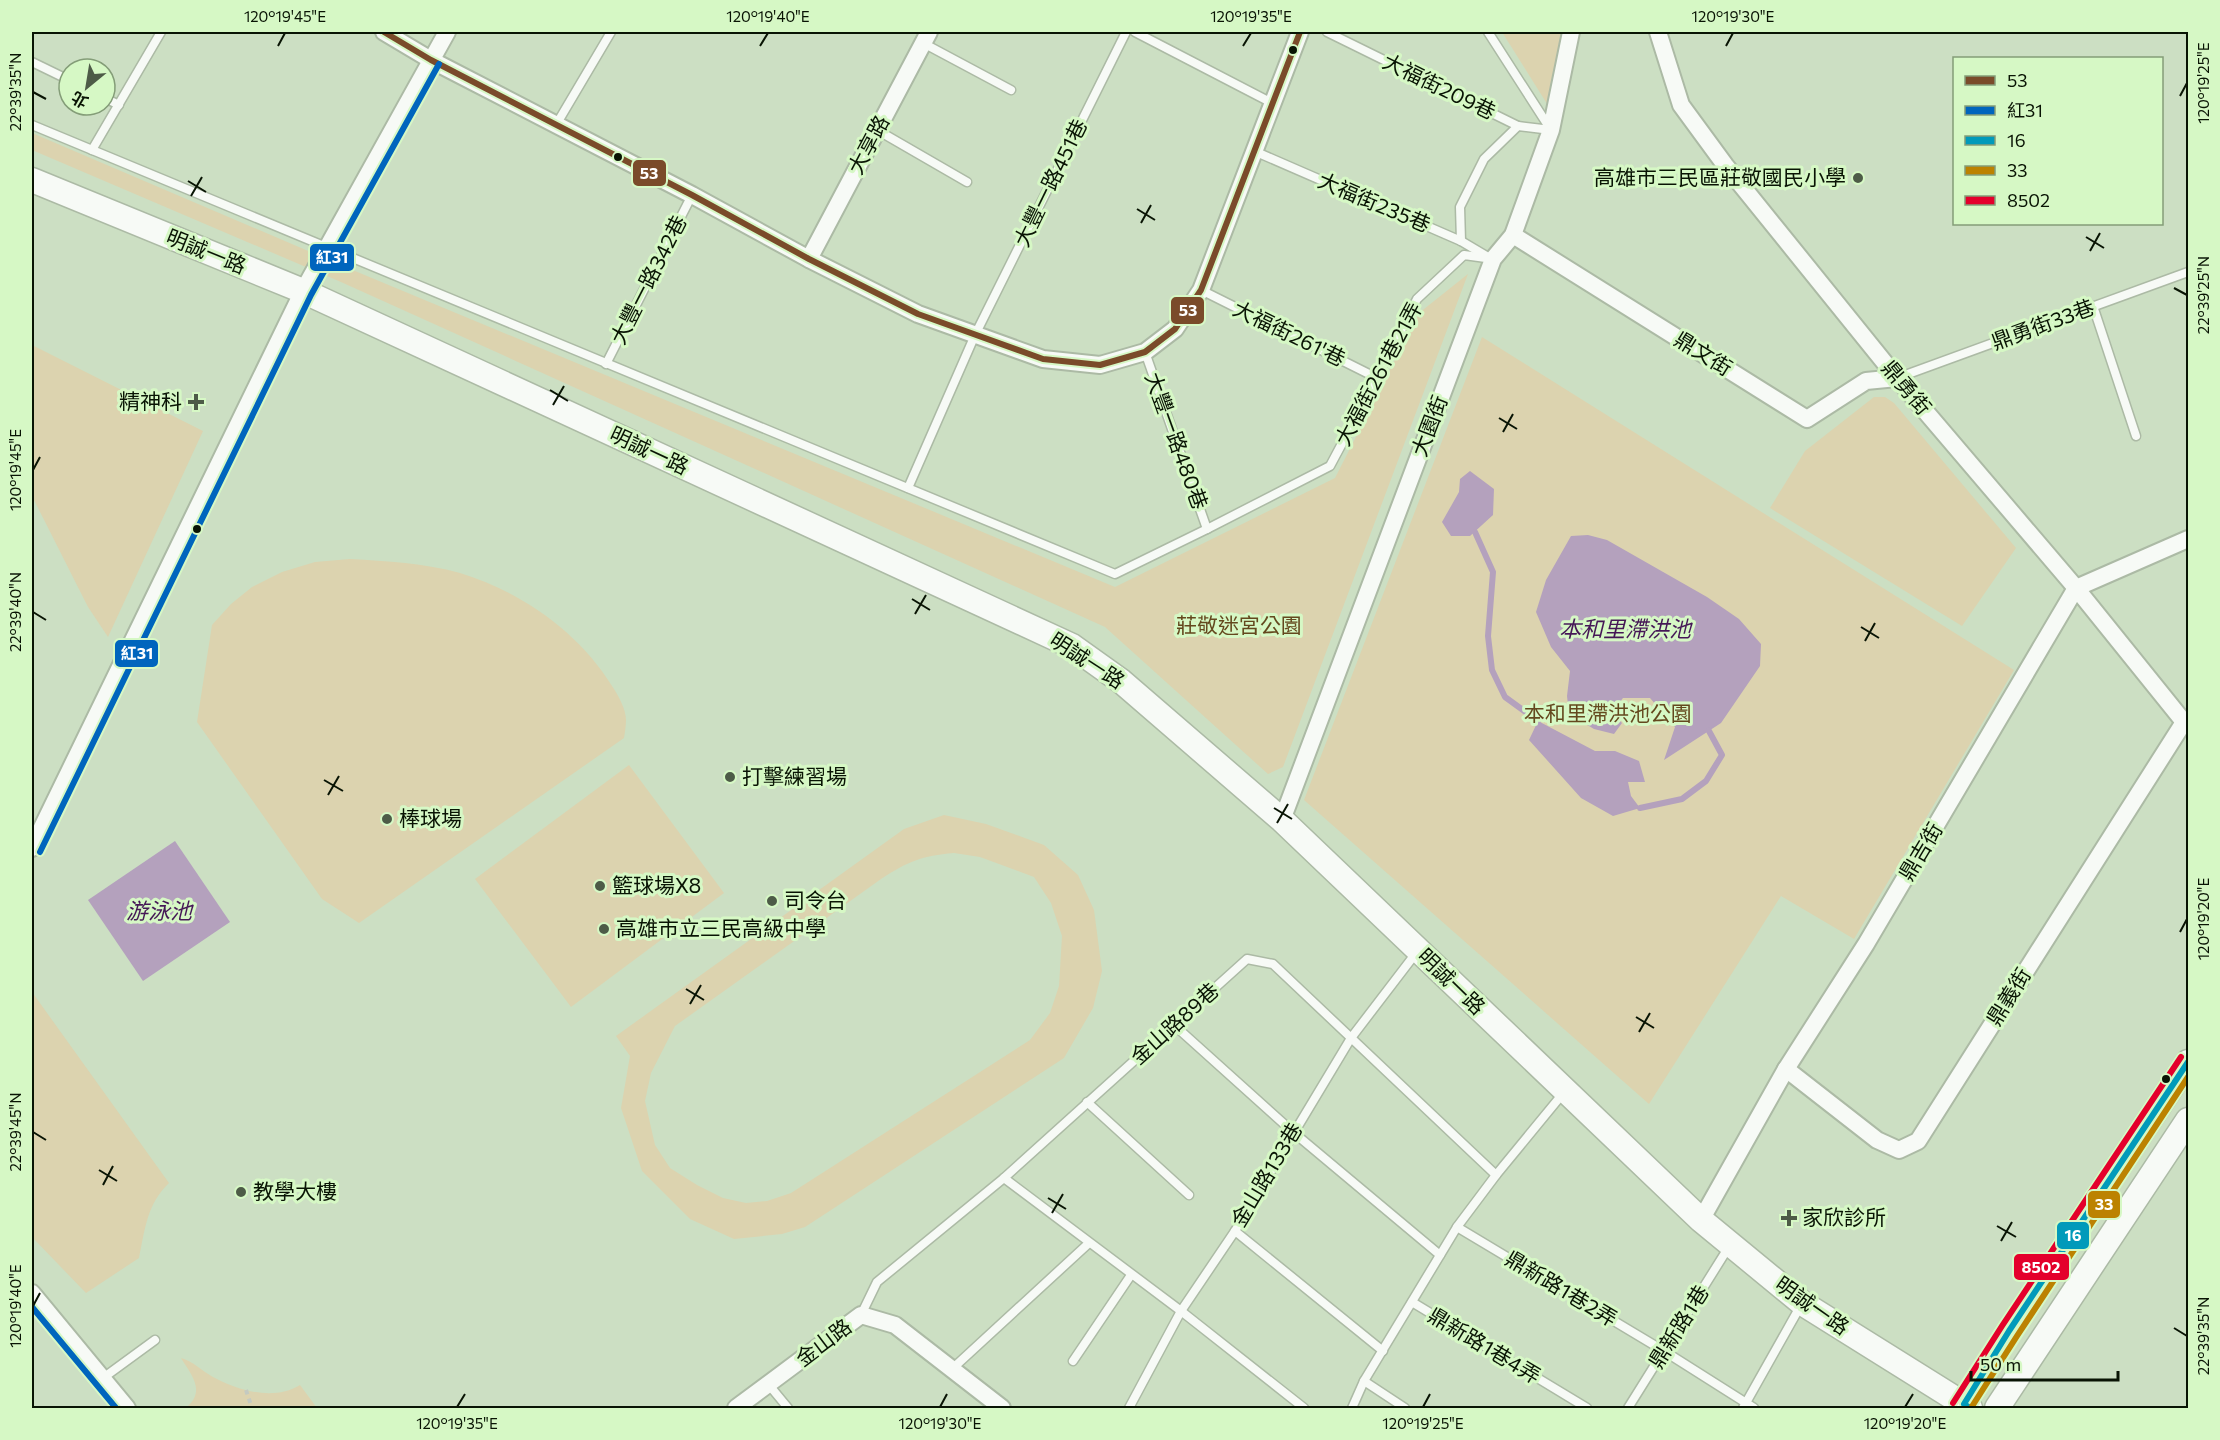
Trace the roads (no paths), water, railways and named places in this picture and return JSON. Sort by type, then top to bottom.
[{"type":"street","points":[[384,32],[431,60],[918,314],[1042,359],[1100,365],[1144,352],[1175,329],[1201,290],[1300,32]]},
{"type":"street","points":[[32,848],[303,291],[447,32]]},
{"type":"street","name":"大園街","points":[[1282,820],[1493,260],[1513,235],[1551,130],[1571,32]]},
{"type":"street","name":"鼎勇街","points":[[1658,32],[1681,105],[1725,165],[1897,378],[2187,722]]},
{"type":"street","name":"大享路","points":[[809,259],[926,37]]},
{"type":"street","name":"明誠一路","points":[[32,180],[303,291],[1072,646],[1122,681],[1282,820],[1701,1220],[1802,1304],[1965,1407]]},
{"type":"street","name":"鼎文街","points":[[1513,235],[1807,419],[1866,381],[1897,378]]},
{"type":"street","points":[[2076,588],[2188,539]]},
{"type":"street","name":"鼎吉街","points":[[1701,1220],[1786,1069],[1872,934],[2076,588]]},
{"type":"street","name":"鼎義街","points":[[1786,1069],[1878,1140],[1899,1150],[1918,1141],[2187,722]]},
{"type":"street","points":[[1965,1407],[2188,1062]]},
{"type":"street","points":[[1997,1408],[2185,1124],[2154,1113]]},
{"type":"street","points":[[35,1303],[127,1408]]},
{"type":"street","name":"金山路","points":[[736,1408],[861,1315],[895,1325],[1002,1408]]},
{"type":"lane","points":[[92,150],[161,32]]},
{"type":"lane","points":[[556,124],[611,32]]},
{"type":"lane","name":"大豐一路451巷","points":[[908,488],[975,335],[1126,32]]},
{"type":"lane","points":[[1135,32],[1272,103]]},
{"type":"lane","name":"大福街209巷","points":[[1327,32],[1518,126],[1551,130]]},
{"type":"lane","points":[[1488,32],[1551,130]]},
{"type":"lane","points":[[926,37],[1011,90]]},
{"type":"lane","points":[[32,62],[57,74]]},
{"type":"lane","points":[[32,125],[1114,574],[1207,529]]},
{"type":"lane","points":[[1461,241],[1460,207],[1484,159],[1518,126]]},
{"type":"lane","points":[[877,130],[967,182]]},
{"type":"lane","name":"大福街235巷","points":[[1254,151],[1461,241],[1493,260]]},
{"type":"lane","name":"大豐一路342巷","points":[[606,364],[692,195]]},
{"type":"lane","name":"大福街261巷21弄","points":[[1207,529],[1330,466],[1417,299],[1464,255],[1493,260]]},
{"type":"lane","name":"鼎勇街33巷","points":[[1897,378],[2188,272]]},
{"type":"lane","name":"大福街261'巷","points":[[1201,290],[1377,378]]},
{"type":"lane","points":[[2093,306],[2136,436]]},
{"type":"lane","name":"大豐一路480巷","points":[[1144,352],[1207,529]]},
{"type":"lane","name":"金山路133巷","points":[[1129,1408],[1181,1311],[1234,1231],[1350,1038],[1418,951]]},
{"type":"lane","name":"金山路89巷","points":[[861,1315],[877,1282],[1004,1178],[1247,959],[1273,964],[1496,1174]]},
{"type":"lane","points":[[1174,1025],[1293,1132],[1440,1255]]},
{"type":"lane","points":[[1352,1408],[1364,1381],[1457,1227],[1496,1174],[1565,1090]]},
{"type":"lane","points":[[1088,1102],[1189,1195]]},
{"type":"lane","points":[[1004,1178],[1181,1311],[1304,1408]]},
{"type":"lane","name":"鼎新路1巷2弄","points":[[1457,1227],[1664,1351],[1744,1406],[1754,1408]]},
{"type":"lane","points":[[1234,1231],[1383,1351]]},
{"type":"lane","points":[[952,1369],[1089,1243]]},
{"type":"lane","name":"鼎新路1巷","points":[[1628,1408],[1731,1245]]},
{"type":"lane","points":[[1073,1361],[1131,1275]]},
{"type":"lane","name":"鼎新路1巷4弄","points":[[1412,1302],[1587,1408]]},
{"type":"lane","points":[[1744,1406],[1802,1304]]},
{"type":"lane","points":[[103,1378],[155,1340]]},
{"type":"lane","points":[[1364,1381],[1405,1408]]},
{"type":"lane","points":[[769,1384],[788,1408]]},
{"type":"water","points":[[1470,471],[1494,489],[1493,515],[1470,536],[1451,536],[1442,522],[1459,492],[1460,479]]},
{"type":"water","name":"本和里滯洪池","points":[[1588,535],[1607,540],[1707,597],[1739,619],[1761,644],[1760,666],[1721,723],[1664,760],[1675,727],[1650,698],[1623,698],[1612,712],[1622,723],[1614,734],[1594,729],[1569,714],[1567,696],[1570,671],[1551,647],[1536,612],[1546,580],[1571,536]]},
{"type":"water","points":[[1538,721],[1595,751],[1615,751],[1639,761],[1645,782],[1628,782],[1631,796],[1640,808],[1613,816],[1581,798],[1529,740]]},
{"type":"water","name":"游泳池","points":[[175,841],[230,922],[143,981],[88,900]]},
{"type":"waterway","points":[[1475,532],[1493,572],[1488,636],[1492,670],[1505,697],[1538,721]]},
{"type":"waterway","points":[[1640,808],[1682,799],[1706,781],[1722,755],[1709,731]]},
{"type":"place","name":"高雄市三民區莊敬國民小學","points":[[1858,178]]},
{"type":"place","name":"精神科","points":[[196,402]]},
{"type":"place","name":"打擊練習場","points":[[730,777]]},
{"type":"place","name":"棒球場","points":[[387,819]]},
{"type":"place","name":"籃球場X8","points":[[600,886]]},
{"type":"place","name":"司令台","points":[[772,901]]},
{"type":"place","name":"高雄市立三民高級中學","points":[[604,929]]},
{"type":"place","name":"教學大樓","points":[[241,1192]]},
{"type":"place","name":"家欣診所","points":[[1789,1218]]},
{"type":"park label","name":"莊敬迷宮公園","points":[[1239,626]]},
{"type":"park label","name":"本和里滯洪池公園","points":[[1608,714]]}]
